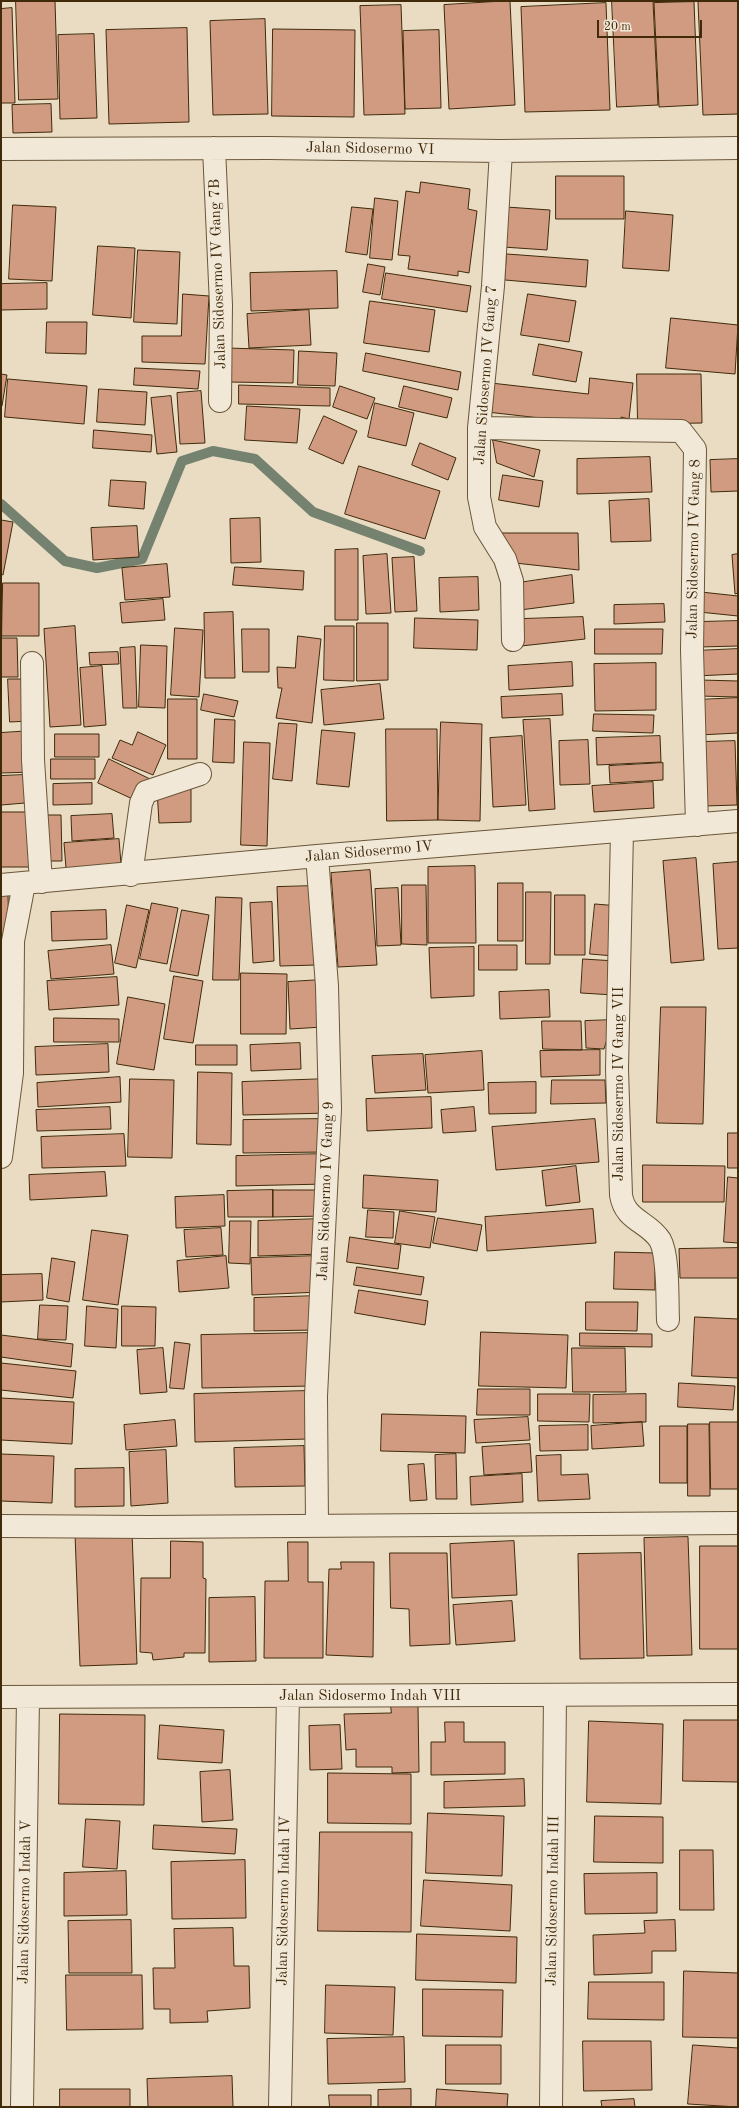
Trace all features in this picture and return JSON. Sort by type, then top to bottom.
[{"type":"street","name":"Jalan Sidosermo VI","points":[[1,149],[214,148],[501,151],[738,148]]},
{"type":"street","name":"Jalan Sidosermo IV Gang 7B","points":[[214,148],[221,305],[220,401]]},
{"type":"street","name":"Jalan Sidosermo IV Gang 7","points":[[501,151],[493,286],[479,428],[479,497],[485,527],[505,558],[512,581],[513,640]]},
{"type":"street","name":"Jalan Sidosermo IV Gang 8","points":[[479,428],[681,431],[695,449],[692,650],[696,825]]},
{"type":"street","points":[[1,1157],[12,1073],[14,941],[33,883],[32,663]]},
{"type":"street","points":[[131,874],[141,803],[146,792],[169,783],[200,774]]},
{"type":"street","name":"Jalan Sidosermo IV","points":[[1,885],[316,856],[738,821]]},
{"type":"street","name":"Jalan Sidosermo IV Gang VII","points":[[622,831],[617,1069],[620,1195],[628,1213],[654,1233],[663,1247],[668,1320]]},
{"type":"street","name":"Jalan Sidosermo IV Gang 9","points":[[316,856],[327,986],[330,1102],[316,1396],[317,1526]]},
{"type":"street","points":[[1,1526],[317,1526],[738,1523]]},
{"type":"street","name":"Jalan Sidosermo Indah VIII","points":[[1,1697],[738,1694]]},
{"type":"street","name":"Jalan Sidosermo Indah III","points":[[551,2107],[555,1695]]},
{"type":"street","name":"Jalan Sidosermo Indah IV","points":[[280,2107],[288,1696]]},
{"type":"street","name":"Jalan Sidosermo Indah V","points":[[22,2107],[28,1697]]},
{"type":"building","points":[[16,1],[55,1],[58,99],[19,100]]},
{"type":"building","points":[[510,1],[515,105],[449,109],[444,5]]},
{"type":"building","points":[[612,1],[653,1],[658,105],[617,107]]},
{"type":"building","points":[[738,1],[738,114],[703,115],[698,2]]},
{"type":"building","points":[[694,2],[698,105],[659,107],[654,3]]},
{"type":"building","points":[[606,3],[610,110],[525,112],[521,7]]},
{"type":"building","points":[[401,5],[405,114],[364,115],[360,6]]},
{"type":"building","points":[[12,8],[15,103],[1,103],[1,9]]},
{"type":"building","points":[[265,19],[268,114],[213,115],[210,21]]},
{"type":"building","points":[[187,28],[189,122],[109,124],[106,30]]},
{"type":"building","points":[[273,29],[355,30],[354,117],[272,116]]},
{"type":"building","points":[[439,30],[441,108],[405,109],[403,31]]},
{"type":"building","points":[[94,34],[97,118],[60,119],[58,35]]},
{"type":"building","points":[[51,104],[52,132],[13,133],[12,105]]},
{"type":"building","points":[[556,176],[624,176],[624,219],[556,219]]},
{"type":"building","points":[[421,182],[470,189],[468,209],[477,211],[469,273],[458,271],[458,276],[408,269],[410,256],[398,255],[406,191],[419,193]]},
{"type":"building","points":[[375,198],[398,201],[392,260],[370,258]]},
{"type":"building","points":[[13,205],[56,207],[52,281],[9,279]]},
{"type":"building","points":[[352,207],[373,209],[367,255],[346,252]]},
{"type":"building","points":[[506,207],[550,210],[547,250],[503,247]]},
{"type":"building","points":[[626,211],[673,215],[669,271],[623,268]]},
{"type":"building","points":[[98,246],[135,248],[131,318],[93,315]]},
{"type":"building","points":[[138,250],[180,252],[177,324],[134,322]]},
{"type":"building","points":[[507,254],[588,260],[586,287],[505,280]]},
{"type":"building","points":[[368,264],[385,267],[380,295],[363,292]]},
{"type":"building","points":[[337,271],[338,308],[251,311],[250,273]]},
{"type":"building","points":[[386,273],[471,286],[467,312],[382,299]]},
{"type":"building","points":[[47,283],[47,309],[1,310],[1,284]]},
{"type":"building","points":[[183,294],[209,296],[205,364],[142,362],[142,336],[181,336]]},
{"type":"building","points":[[528,294],[576,301],[569,342],[521,335]]},
{"type":"building","points":[[370,301],[435,310],[429,352],[364,343]]},
{"type":"building","points":[[309,310],[311,345],[249,348],[247,314]]},
{"type":"building","points":[[671,318],[738,325],[735,374],[666,368]]},
{"type":"building","points":[[47,322],[87,322],[86,354],[46,353]]},
{"type":"building","points":[[539,344],[582,352],[576,382],[533,375]]},
{"type":"building","points":[[227,348],[294,350],[293,383],[227,382]]},
{"type":"building","points":[[299,351],[337,353],[335,386],[298,385]]},
{"type":"building","points":[[366,353],[461,372],[458,390],[363,371]]},
{"type":"building","points":[[135,368],[200,371],[198,389],[134,385]]},
{"type":"building","points":[[1,374],[7,375],[2,406],[1,406]]},
{"type":"building","points":[[637,374],[701,374],[702,423],[638,424]]},
{"type":"building","points":[[590,378],[633,383],[629,419],[621,417],[620,427],[487,412],[491,383],[588,394]]},
{"type":"building","points":[[8,379],[87,386],[84,424],[5,417]]},
{"type":"building","points":[[239,385],[330,388],[330,406],[239,404]]},
{"type":"building","points":[[340,386],[375,398],[367,419],[333,407]]},
{"type":"building","points":[[404,386],[452,398],[447,418],[399,407]]},
{"type":"building","points":[[99,389],[147,392],[145,425],[97,422]]},
{"type":"building","points":[[201,391],[205,443],[180,444],[177,393]]},
{"type":"building","points":[[171,396],[177,452],[157,454],[151,398]]},
{"type":"building","points":[[375,403],[414,413],[406,446],[368,437]]},
{"type":"building","points":[[247,406],[300,409],[297,443],[245,440]]},
{"type":"building","points":[[324,416],[357,431],[343,464],[309,449]]},
{"type":"building","points":[[94,430],[152,435],[151,452],[93,448]]},
{"type":"building","points":[[493,440],[540,450],[534,477],[497,463]]},
{"type":"building","points":[[420,443],[456,458],[448,480],[412,465]]},
{"type":"building","points":[[650,457],[652,492],[577,494],[577,459]]},
{"type":"building","points":[[738,459],[738,491],[711,492],[710,460]]},
{"type":"building","points":[[359,466],[440,491],[425,539],[345,514]]},
{"type":"building","points":[[503,475],[543,481],[539,507],[499,500]]},
{"type":"building","points":[[111,480],[146,482],[144,509],[109,506]]},
{"type":"building","points":[[649,499],[651,541],[611,542],[609,501]]},
{"type":"building","points":[[260,518],[261,562],[231,563],[230,519]]},
{"type":"building","points":[[1,520],[13,522],[3,575],[1,574]]},
{"type":"building","points":[[137,526],[139,557],[93,560],[91,528]]},
{"type":"building","points":[[495,533],[578,533],[579,570],[515,563]]},
{"type":"building","points":[[358,549],[358,620],[335,620],[335,550]]},
{"type":"building","points":[[387,554],[391,613],[366,614],[363,556]]},
{"type":"building","points":[[738,554],[738,593],[735,594],[732,555]]},
{"type":"building","points":[[414,557],[417,611],[395,612],[392,558]]},
{"type":"building","points":[[167,564],[170,597],[125,600],[122,568]]},
{"type":"building","points":[[235,567],[304,571],[303,590],[233,585]]},
{"type":"building","points":[[572,575],[574,603],[520,610],[518,583]]},
{"type":"building","points":[[478,577],[479,610],[440,612],[439,578]]},
{"type":"building","points":[[3,583],[39,583],[39,636],[2,636]]},
{"type":"building","points":[[701,592],[738,596],[738,616],[699,612]]},
{"type":"building","points":[[163,599],[165,620],[122,623],[120,603]]},
{"type":"building","points":[[664,604],[665,622],[614,624],[614,605]]},
{"type":"building","points":[[233,612],[235,678],[205,678],[204,613]]},
{"type":"building","points":[[583,617],[585,639],[521,646],[522,619]]},
{"type":"building","points":[[415,618],[478,620],[477,650],[414,648]]},
{"type":"building","points":[[738,621],[738,646],[699,647],[699,622]]},
{"type":"building","points":[[357,623],[388,623],[388,680],[357,681]]},
{"type":"building","points":[[75,626],[81,725],[50,727],[44,629]]},
{"type":"building","points":[[325,626],[354,626],[354,681],[324,680]]},
{"type":"building","points":[[175,628],[203,630],[199,697],[171,695]]},
{"type":"building","points":[[242,629],[269,629],[269,672],[243,672]]},
{"type":"building","points":[[595,629],[663,629],[662,654],[595,654]]},
{"type":"building","points":[[298,636],[321,639],[312,723],[276,718],[282,688],[278,688],[277,667],[295,668]]},
{"type":"building","points":[[1,638],[17,638],[18,677],[1,677]]},
{"type":"building","points":[[141,645],[167,646],[165,708],[139,707]]},
{"type":"building","points":[[135,647],[137,708],[123,708],[120,648]]},
{"type":"building","points":[[738,649],[738,674],[695,676],[694,651]]},
{"type":"building","points":[[118,652],[119,664],[90,665],[89,653]]},
{"type":"building","points":[[572,662],[573,686],[509,690],[508,666]]},
{"type":"building","points":[[656,663],[656,710],[595,711],[594,664]]},
{"type":"building","points":[[102,666],[106,725],[84,727],[80,668]]},
{"type":"building","points":[[8,679],[27,679],[29,721],[10,722]]},
{"type":"building","points":[[700,680],[738,681],[738,697],[699,696]]},
{"type":"building","points":[[380,684],[384,719],[324,725],[321,690]]},
{"type":"building","points":[[204,694],[238,701],[234,717],[201,710]]},
{"type":"building","points":[[562,694],[563,715],[502,718],[501,697]]},
{"type":"building","points":[[738,698],[738,733],[699,735],[697,700]]},
{"type":"building","points":[[168,699],[197,699],[197,759],[168,759]]},
{"type":"building","points":[[594,714],[654,715],[653,733],[593,731]]},
{"type":"building","points":[[215,719],[235,720],[234,763],[213,762]]},
{"type":"building","points":[[550,719],[555,809],[529,811],[523,720]]},
{"type":"building","points":[[441,722],[482,724],[480,821],[438,820]]},
{"type":"building","points":[[279,723],[297,724],[292,781],[273,779]]},
{"type":"building","points":[[386,729],[437,729],[438,820],[387,821]]},
{"type":"building","points":[[322,730],[355,733],[349,787],[317,784]]},
{"type":"building","points":[[31,731],[33,772],[1,773],[1,733]]},
{"type":"building","points":[[138,732],[166,745],[153,775],[112,758],[120,740],[132,745]]},
{"type":"building","points":[[55,734],[99,734],[99,757],[55,757]]},
{"type":"building","points":[[522,736],[526,805],[493,807],[490,738]]},
{"type":"building","points":[[660,736],[661,762],[597,765],[596,738]]},
{"type":"building","points":[[588,740],[590,784],[560,785],[559,741]]},
{"type":"building","points":[[735,741],[737,805],[704,806],[702,742]]},
{"type":"building","points":[[244,742],[270,743],[267,846],[241,845]]},
{"type":"building","points":[[51,759],[95,759],[95,779],[51,779]]},
{"type":"building","points":[[109,759],[150,779],[139,802],[98,783]]},
{"type":"building","points":[[663,763],[663,780],[610,783],[609,766]]},
{"type":"building","points":[[23,775],[25,803],[1,805],[1,776]]},
{"type":"building","points":[[653,782],[654,808],[594,812],[592,786]]},
{"type":"building","points":[[92,783],[92,804],[53,805],[53,784]]},
{"type":"building","points":[[191,788],[191,822],[159,823],[157,789]]},
{"type":"building","points":[[1,812],[33,812],[33,867],[1,867]]},
{"type":"building","points":[[112,814],[114,838],[72,841],[71,816]]},
{"type":"building","points":[[42,815],[61,815],[62,861],[43,861]]},
{"type":"building","points":[[119,839],[121,864],[66,868],[64,843]]},
{"type":"building","points":[[696,858],[704,960],[671,963],[663,861]]},
{"type":"building","points":[[738,862],[738,948],[718,949],[713,864]]},
{"type":"building","points":[[475,866],[476,943],[428,943],[428,867]]},
{"type":"building","points":[[370,870],[377,965],[338,967],[331,873]]},
{"type":"building","points":[[498,883],[523,883],[523,941],[498,941]]},
{"type":"building","points":[[402,885],[426,885],[427,945],[402,944]]},
{"type":"building","points":[[314,886],[317,965],[280,966],[277,887]]},
{"type":"building","points":[[398,888],[401,945],[377,946],[375,889]]},
{"type":"building","points":[[526,892],[551,892],[550,964],[526,964]]},
{"type":"building","points":[[1,895],[8,895],[9,935],[1,935]]},
{"type":"building","points":[[555,895],[585,895],[585,955],[555,955]]},
{"type":"building","points":[[216,897],[242,898],[239,980],[213,980]]},
{"type":"building","points":[[272,902],[274,961],[253,963],[250,903]]},
{"type":"building","points":[[152,903],[178,908],[167,964],[140,959]]},
{"type":"building","points":[[595,904],[619,906],[614,956],[590,954]]},
{"type":"building","points":[[127,905],[149,910],[136,968],[115,963]]},
{"type":"building","points":[[106,910],[107,939],[52,941],[51,912]]},
{"type":"building","points":[[182,910],[209,915],[198,976],[170,971]]},
{"type":"building","points":[[111,945],[114,974],[51,979],[48,951]]},
{"type":"building","points":[[479,945],[517,945],[517,970],[479,970]]},
{"type":"building","points":[[474,947],[474,996],[431,998],[429,948]]},
{"type":"building","points":[[583,959],[616,961],[614,995],[581,993]]},
{"type":"building","points":[[241,973],[287,974],[286,1034],[241,1034]]},
{"type":"building","points":[[174,976],[203,981],[193,1043],[164,1039]]},
{"type":"building","points":[[117,977],[119,1005],[49,1010],[47,981]]},
{"type":"building","points":[[321,980],[323,1027],[290,1029],[288,982]]},
{"type":"building","points":[[549,990],[550,1017],[500,1019],[499,992]]},
{"type":"building","points":[[128,997],[165,1004],[154,1070],[117,1064]]},
{"type":"building","points":[[661,1007],[706,1007],[703,1124],[657,1123]]},
{"type":"building","points":[[54,1018],[119,1019],[119,1042],[54,1042]]},
{"type":"building","points":[[613,1020],[604,1049],[586,1048],[585,1021]]},
{"type":"building","points":[[542,1021],[581,1021],[582,1050],[543,1049]]},
{"type":"building","points":[[300,1043],[301,1069],[251,1071],[250,1045]]},
{"type":"building","points":[[108,1044],[109,1072],[36,1075],[35,1047]]},
{"type":"building","points":[[196,1045],[237,1045],[237,1065],[196,1065]]},
{"type":"building","points":[[600,1050],[600,1075],[541,1077],[540,1051]]},
{"type":"building","points":[[482,1051],[484,1090],[428,1093],[425,1055]]},
{"type":"building","points":[[423,1054],[426,1090],[375,1093],[372,1056]]},
{"type":"building","points":[[198,1072],[232,1073],[231,1145],[197,1144]]},
{"type":"building","points":[[120,1077],[121,1102],[38,1107],[37,1083]]},
{"type":"building","points":[[130,1079],[174,1080],[172,1158],[128,1157]]},
{"type":"building","points":[[328,1079],[330,1113],[243,1115],[242,1082]]},
{"type":"building","points":[[552,1080],[605,1080],[606,1103],[551,1104]]},
{"type":"building","points":[[536,1082],[536,1113],[489,1114],[488,1083]]},
{"type":"building","points":[[431,1097],[432,1128],[367,1131],[366,1099]]},
{"type":"building","points":[[110,1107],[111,1129],[37,1131],[36,1110]]},
{"type":"building","points":[[474,1107],[476,1131],[443,1133],[441,1110]]},
{"type":"building","points":[[323,1119],[324,1152],[243,1153],[243,1120]]},
{"type":"building","points":[[595,1119],[599,1162],[496,1170],[492,1127]]},
{"type":"building","points":[[728,1133],[738,1133],[738,1168],[728,1168]]},
{"type":"building","points":[[124,1134],[126,1166],[42,1168],[41,1137]]},
{"type":"building","points":[[325,1154],[326,1184],[236,1186],[236,1156]]},
{"type":"building","points":[[643,1165],[725,1166],[724,1202],[643,1202]]},
{"type":"building","points":[[576,1166],[580,1202],[546,1206],[542,1171]]},
{"type":"building","points":[[105,1172],[107,1196],[30,1200],[29,1175]]},
{"type":"building","points":[[364,1175],[438,1180],[436,1212],[363,1208]]},
{"type":"building","points":[[728,1177],[738,1178],[738,1243],[724,1242]]},
{"type":"building","points":[[273,1190],[325,1190],[325,1216],[273,1217]]},
{"type":"building","points":[[273,1190],[273,1217],[228,1217],[227,1191]]},
{"type":"building","points":[[224,1195],[225,1226],[176,1228],[175,1197]]},
{"type":"building","points":[[593,1209],[596,1243],[487,1251],[485,1217]]},
{"type":"building","points":[[368,1210],[394,1212],[393,1238],[366,1237]]},
{"type":"building","points":[[400,1211],[435,1217],[430,1248],[395,1243]]},
{"type":"building","points":[[438,1218],[482,1225],[477,1251],[433,1243]]},
{"type":"building","points":[[321,1219],[323,1254],[258,1256],[258,1221]]},
{"type":"building","points":[[230,1221],[251,1221],[250,1264],[229,1263]]},
{"type":"building","points":[[221,1228],[223,1255],[186,1257],[184,1230]]},
{"type":"building","points":[[92,1230],[128,1235],[118,1305],[83,1300]]},
{"type":"building","points":[[350,1237],[401,1245],[398,1269],[347,1262]]},
{"type":"building","points":[[738,1248],[738,1278],[680,1278],[679,1249]]},
{"type":"building","points":[[615,1252],[655,1253],[655,1290],[614,1289]]},
{"type":"building","points":[[226,1256],[229,1288],[179,1292],[177,1261]]},
{"type":"building","points":[[318,1256],[320,1292],[252,1295],[251,1258]]},
{"type":"building","points":[[52,1258],[75,1262],[69,1302],[47,1298]]},
{"type":"building","points":[[357,1267],[424,1277],[421,1295],[354,1285]]},
{"type":"building","points":[[42,1274],[43,1300],[1,1302],[1,1275]]},
{"type":"building","points":[[359,1290],[428,1301],[425,1325],[355,1313]]},
{"type":"building","points":[[317,1296],[317,1330],[254,1331],[254,1298]]},
{"type":"building","points":[[586,1302],[638,1302],[637,1331],[586,1330]]},
{"type":"building","points":[[40,1305],[68,1306],[66,1340],[38,1339]]},
{"type":"building","points":[[87,1306],[118,1309],[116,1348],[85,1346]]},
{"type":"building","points":[[122,1306],[156,1307],[155,1346],[122,1346]]},
{"type":"building","points":[[695,1317],[738,1319],[738,1378],[692,1376]]},
{"type":"building","points":[[481,1332],[568,1335],[566,1388],[479,1386]]},
{"type":"building","points":[[310,1333],[312,1386],[202,1388],[201,1335]]},
{"type":"building","points":[[580,1333],[652,1334],[652,1347],[580,1346]]},
{"type":"building","points":[[1,1335],[73,1344],[71,1367],[1,1357]]},
{"type":"building","points":[[175,1342],[190,1344],[184,1389],[170,1388]]},
{"type":"building","points":[[163,1348],[167,1392],[140,1394],[137,1350]]},
{"type":"building","points":[[572,1348],[625,1348],[626,1392],[573,1392]]},
{"type":"building","points":[[1,1363],[76,1371],[73,1398],[1,1390]]},
{"type":"building","points":[[679,1383],[735,1386],[733,1410],[678,1407]]},
{"type":"building","points":[[478,1389],[530,1389],[530,1415],[477,1415]]},
{"type":"building","points":[[306,1391],[308,1439],[195,1442],[194,1394]]},
{"type":"building","points":[[538,1394],[590,1394],[589,1422],[538,1421]]},
{"type":"building","points":[[646,1394],[646,1422],[593,1423],[593,1395]]},
{"type":"building","points":[[1,1398],[74,1402],[72,1444],[1,1440]]},
{"type":"building","points":[[382,1414],[466,1416],[465,1453],[381,1451]]},
{"type":"building","points":[[528,1417],[530,1440],[476,1443],[474,1420]]},
{"type":"building","points":[[175,1420],[177,1446],[126,1450],[124,1425]]},
{"type":"building","points":[[642,1422],[644,1446],[592,1449],[591,1426]]},
{"type":"building","points":[[710,1422],[738,1422],[738,1489],[711,1489]]},
{"type":"building","points":[[688,1424],[709,1424],[710,1496],[688,1496]]},
{"type":"building","points":[[588,1425],[588,1450],[540,1451],[539,1426]]},
{"type":"building","points":[[660,1426],[687,1426],[687,1483],[660,1483]]},
{"type":"building","points":[[530,1444],[532,1472],[484,1475],[482,1447]]},
{"type":"building","points":[[304,1446],[305,1486],[235,1487],[234,1448]]},
{"type":"building","points":[[166,1450],[168,1503],[131,1506],[129,1452]]},
{"type":"building","points":[[1,1454],[54,1456],[52,1503],[1,1501]]},
{"type":"building","points":[[456,1454],[457,1499],[436,1499],[435,1455]]},
{"type":"building","points":[[561,1455],[561,1475],[588,1474],[590,1499],[538,1501],[536,1456]]},
{"type":"building","points":[[424,1464],[427,1500],[410,1501],[408,1465]]},
{"type":"building","points":[[124,1468],[124,1506],[75,1507],[75,1469]]},
{"type":"building","points":[[522,1474],[523,1502],[471,1505],[470,1477]]},
{"type":"building","points":[[132,1532],[137,1664],[80,1666],[75,1534]]},
{"type":"building","points":[[688,1537],[692,1655],[647,1656],[644,1538]]},
{"type":"building","points":[[171,1541],[203,1542],[203,1578],[206,1579],[205,1653],[184,1653],[184,1657],[153,1660],[152,1653],[140,1652],[141,1578],[170,1578]]},
{"type":"building","points":[[514,1541],[517,1595],[452,1598],[450,1544]]},
{"type":"building","points":[[288,1542],[308,1542],[308,1582],[323,1582],[323,1658],[264,1658],[265,1581],[288,1581]]},
{"type":"building","points":[[700,1546],[738,1546],[738,1649],[700,1649]]},
{"type":"building","points":[[390,1553],[447,1553],[450,1644],[410,1646],[409,1609],[391,1608]]},
{"type":"building","points":[[641,1553],[644,1658],[580,1659],[578,1554]]},
{"type":"building","points":[[341,1562],[374,1562],[373,1657],[326,1655],[329,1569],[341,1569]]},
{"type":"building","points":[[255,1597],[256,1661],[209,1662],[209,1598]]},
{"type":"building","points":[[512,1601],[515,1641],[456,1645],[453,1605]]},
{"type":"building","points":[[391,1706],[418,1706],[419,1772],[392,1773],[392,1767],[356,1767],[356,1749],[346,1750],[344,1714],[391,1713]]},
{"type":"building","points":[[60,1714],[145,1715],[144,1805],[59,1804]]},
{"type":"building","points":[[684,1720],[738,1720],[738,1782],[683,1781]]},
{"type":"building","points":[[589,1721],[663,1724],[661,1804],[587,1802]]},
{"type":"building","points":[[445,1722],[464,1722],[464,1742],[505,1742],[505,1774],[431,1775],[431,1742],[445,1742]]},
{"type":"building","points":[[160,1725],[224,1730],[222,1763],[158,1759]]},
{"type":"building","points":[[340,1725],[342,1769],[310,1770],[309,1726]]},
{"type":"building","points":[[230,1770],[233,1820],[202,1822],[200,1772]]},
{"type":"building","points":[[328,1773],[411,1774],[411,1824],[328,1823]]},
{"type":"building","points":[[524,1779],[525,1806],[444,1808],[444,1782]]},
{"type":"building","points":[[428,1813],[504,1816],[502,1876],[426,1873]]},
{"type":"building","points":[[595,1816],[663,1817],[663,1863],[594,1862]]},
{"type":"building","points":[[86,1819],[120,1821],[117,1869],[83,1867]]},
{"type":"building","points":[[154,1825],[237,1829],[235,1854],[153,1849]]},
{"type":"building","points":[[320,1832],[412,1832],[411,1932],[318,1931]]},
{"type":"building","points":[[680,1850],[713,1850],[714,1910],[680,1910]]},
{"type":"building","points":[[245,1860],[246,1918],[172,1919],[171,1862]]},
{"type":"building","points":[[126,1871],[127,1915],[64,1916],[64,1873]]},
{"type":"building","points":[[657,1873],[657,1913],[585,1914],[584,1874]]},
{"type":"building","points":[[424,1880],[512,1885],[510,1931],[421,1926]]},
{"type":"building","points":[[131,1920],[132,1973],[69,1973],[68,1921]]},
{"type":"building","points":[[675,1920],[676,1951],[652,1951],[652,1973],[594,1975],[593,1935],[645,1933],[644,1921]]},
{"type":"building","points":[[233,1928],[234,1966],[249,1966],[250,2008],[207,2011],[208,2022],[170,2023],[170,2009],[154,2009],[153,1968],[175,1968],[174,1929]]},
{"type":"building","points":[[417,1934],[517,1937],[516,1983],[416,1980]]},
{"type":"building","points":[[684,1971],[738,1973],[738,2038],[683,2037]]},
{"type":"building","points":[[66,1975],[142,1975],[143,2029],[67,2030]]},
{"type":"building","points":[[589,1982],[664,1982],[664,2020],[588,2019]]},
{"type":"building","points":[[326,1985],[395,1987],[393,2035],[325,2033]]},
{"type":"building","points":[[423,1989],[503,1990],[502,2037],[423,2036]]},
{"type":"building","points":[[404,2037],[405,2082],[328,2084],[327,2039]]},
{"type":"building","points":[[583,2041],[651,2041],[652,2090],[584,2091]]},
{"type":"building","points":[[446,2045],[501,2045],[501,2084],[446,2084]]},
{"type":"building","points":[[693,2045],[738,2048],[738,2107],[688,2104]]},
{"type":"building","points":[[232,2076],[233,2107],[148,2107],[147,2079]]},
{"type":"building","points":[[60,2089],[130,2089],[130,2107],[60,2107]]},
{"type":"building","points":[[411,2089],[411,2107],[378,2107],[378,2090]]},
{"type":"building","points":[[437,2089],[508,2094],[507,2107],[436,2107]]},
{"type":"building","points":[[329,2095],[371,2095],[371,2107],[330,2107]]},
{"type":"building","points":[[634,2099],[635,2107],[602,2107],[601,2101]]},
{"type":"waterway","points":[[1,504],[65,561],[97,568],[142,559],[182,461],[213,451],[255,459],[313,512],[420,551]]}]
